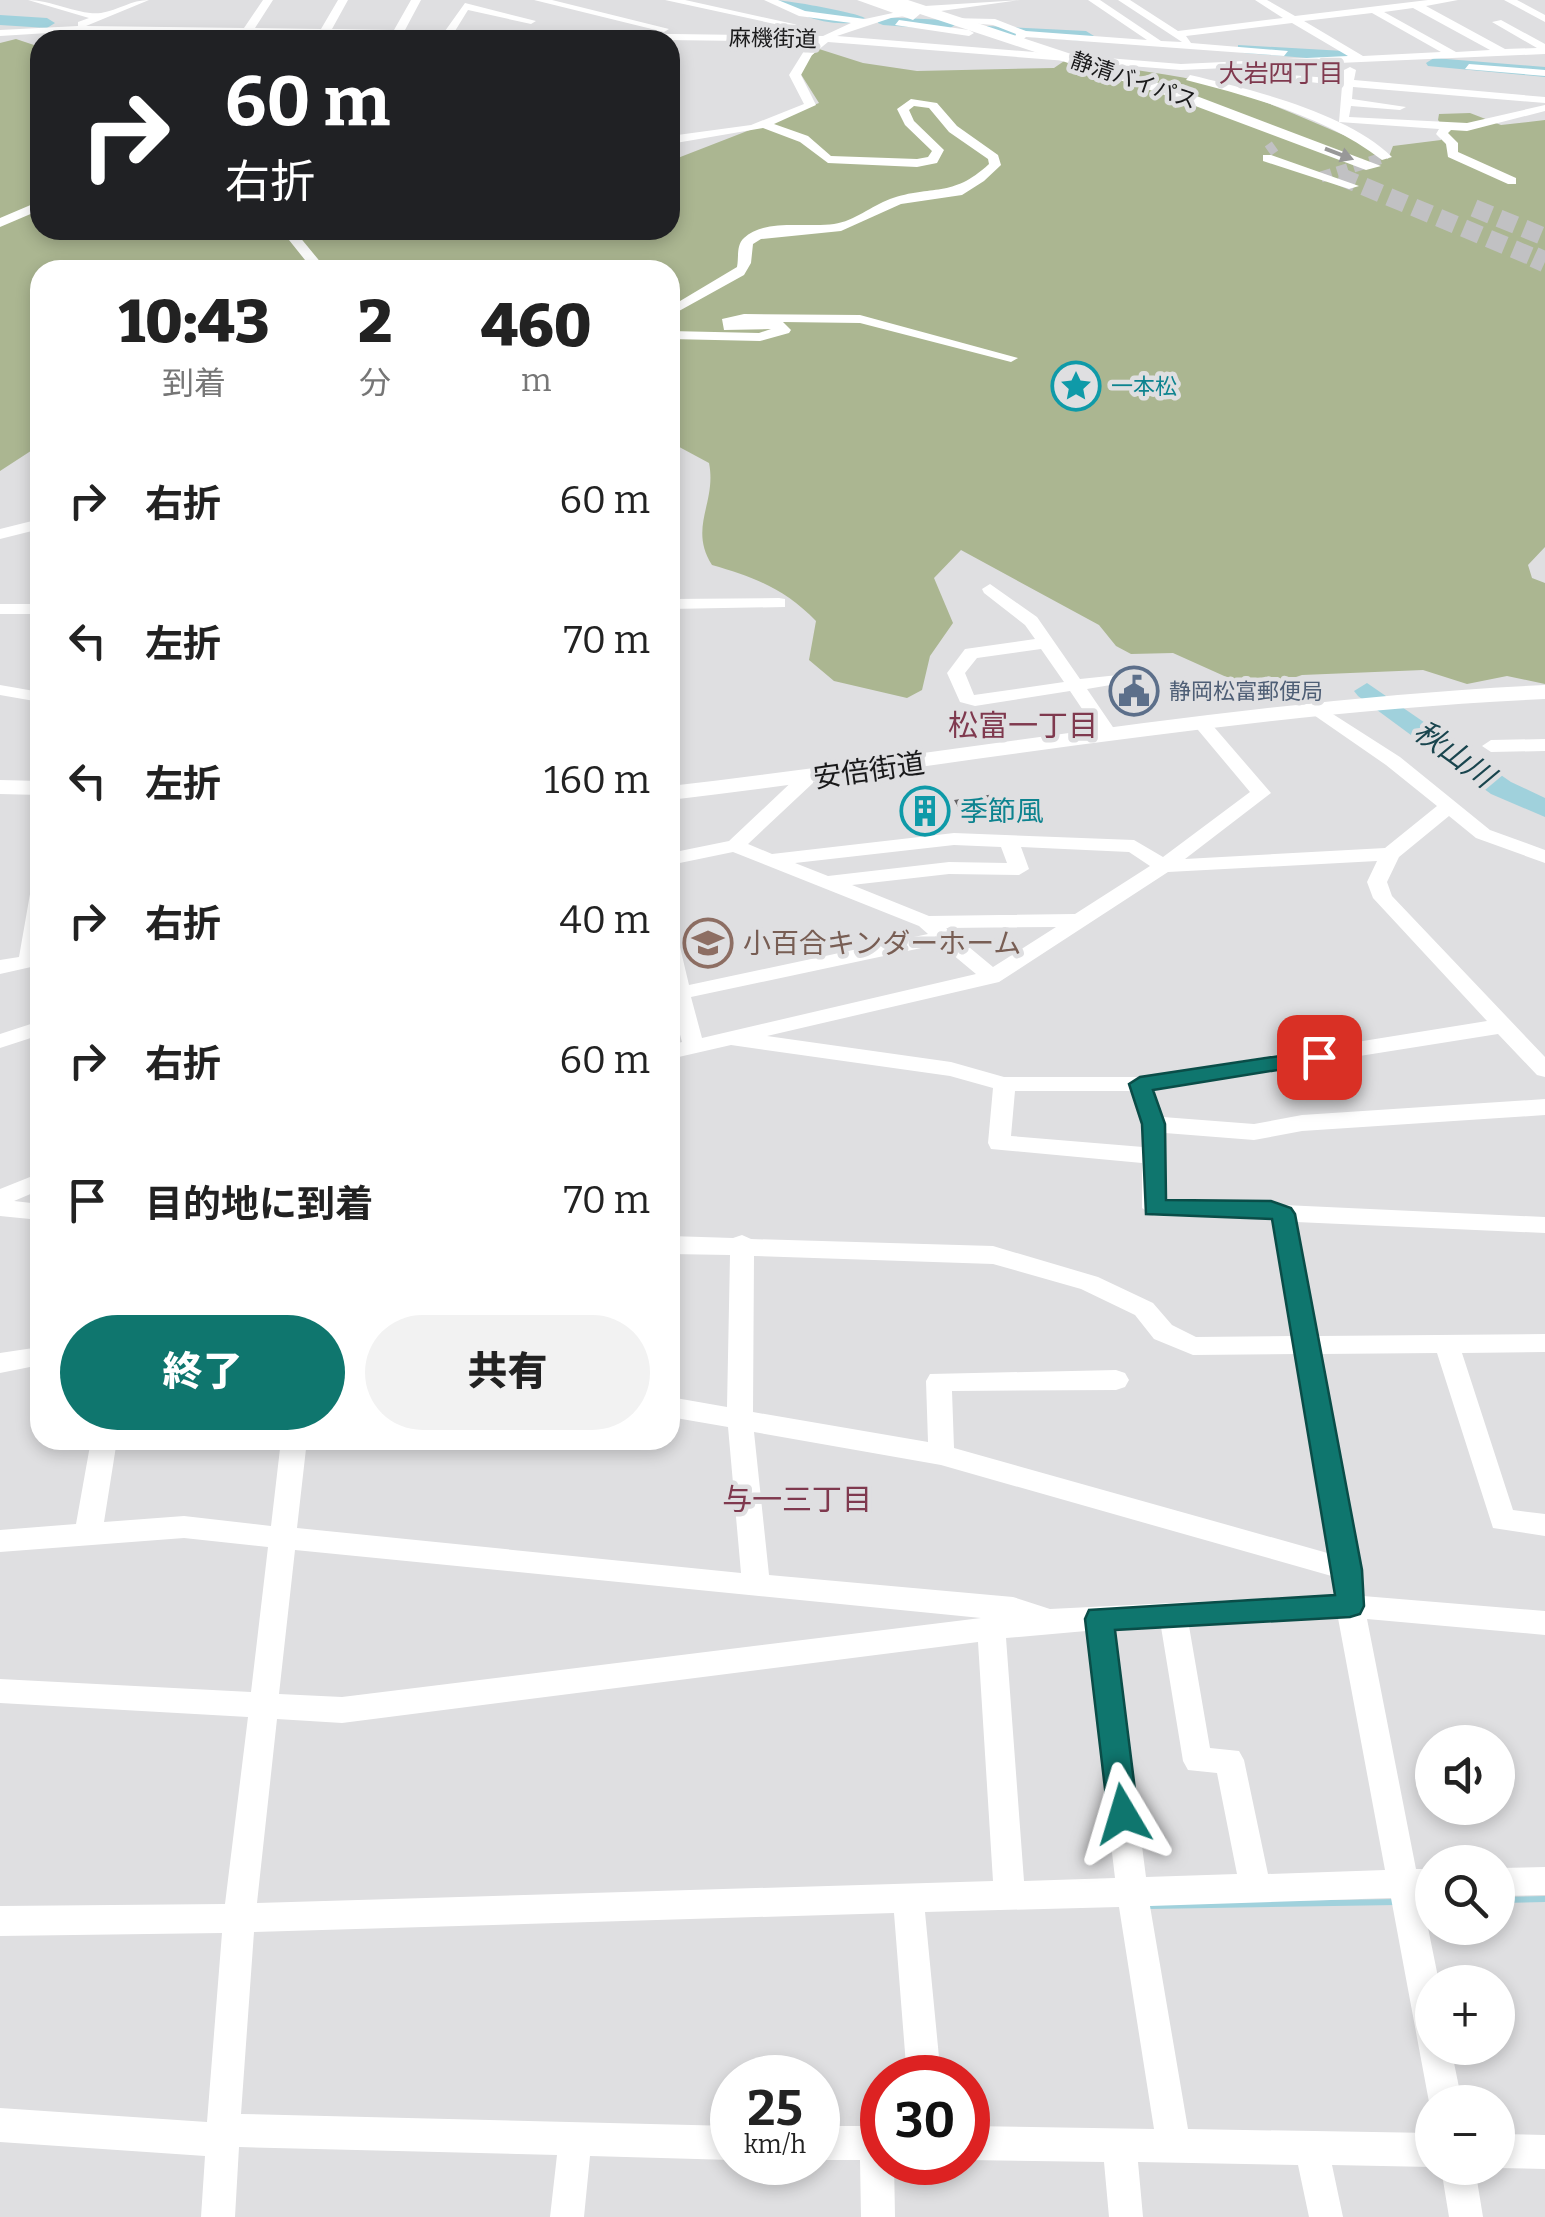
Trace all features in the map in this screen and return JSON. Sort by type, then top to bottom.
[{"type":"highway","points":[[864,0],[959,25],[1019,35],[1043,57]]},
{"type":"highway","points":[[876,0],[905,4],[959,25]]},
{"type":"highway","name":"静清バイパス","points":[[876,0],[1120,69],[1379,162]]},
{"type":"highway","name":"静清バイパス","points":[[905,4],[1094,76],[1338,180]]},
{"type":"main road","name":"安倍街道","points":[[680,792],[1314,707],[1545,692]]},
{"type":"main road","points":[[0,787],[30,788]]},
{"type":"street","points":[[33,0],[99,18]]},
{"type":"street","points":[[0,18],[56,27],[99,18],[144,0]]},
{"type":"street","points":[[248,30],[268,0]]},
{"type":"street","points":[[326,30],[343,0]]},
{"type":"street","points":[[400,30],[416,0]]},
{"type":"street","points":[[540,0],[669,30]]},
{"type":"street","points":[[670,0],[808,27],[794,38]]},
{"type":"street","points":[[682,33],[766,0],[803,14],[959,25]]},
{"type":"street","points":[[680,135],[734,132],[810,105],[795,74],[800,60],[828,39],[905,4],[1016,0]]},
{"type":"street","points":[[1093,0],[1159,43]]},
{"type":"street","points":[[1123,0],[1188,46]]},
{"type":"street","points":[[1260,0],[1350,62]]},
{"type":"street","points":[[1306,0],[1332,15]]},
{"type":"street","points":[[1356,0],[1456,56]]},
{"type":"street","points":[[1176,34],[1374,10],[1410,2],[1454,0]]},
{"type":"street","points":[[1509,0],[1545,18]]},
{"type":"street","points":[[1410,2],[1504,53]]},
{"type":"street","points":[[515,30],[554,3]]},
{"type":"street","points":[[451,30],[465,6],[531,21]]},
{"type":"street","points":[[1497,22],[1545,49]]},
{"type":"street","points":[[56,27],[60,30]]},
{"type":"street","name":"麻機街道","points":[[0,32],[56,27],[171,30]]},
{"type":"street","points":[[682,33],[697,37]]},
{"type":"street","points":[[981,52],[1019,35],[1087,34],[1327,56],[1350,62]]},
{"type":"street","points":[[1019,35],[1082,53],[1087,34]]},
{"type":"street","name":"麻機街道","points":[[680,37],[828,39],[1043,57],[1120,69],[1350,62],[1545,49]]},
{"type":"street","points":[[855,41],[940,60]]},
{"type":"street","points":[[1120,69],[1132,41]]},
{"type":"street","points":[[1188,46],[1177,67],[1190,78],[1295,125],[1278,145]]},
{"type":"street","points":[[1406,88],[1411,58],[1427,64],[1545,73]]},
{"type":"street","points":[[1350,62],[1343,120],[1467,127],[1545,108]]},
{"type":"street","points":[[1220,67],[1228,73],[1406,88],[1454,86],[1494,96],[1545,100]]},
{"type":"street","points":[[1494,96],[1495,69]]},
{"type":"street","points":[[1190,78],[1326,124],[1372,144],[1379,162]]},
{"type":"street","points":[[680,306],[734,277],[743,268],[744,245],[749,239],[781,230],[845,226],[901,200],[962,192],[976,186],[994,165],[994,158],[953,129],[942,113],[926,102],[911,102],[903,109],[909,123],[938,150],[933,160],[917,163],[828,160],[804,139],[761,123]]},
{"type":"street","points":[[1346,102],[1400,107]]},
{"type":"street","points":[[1446,128],[1442,134],[1452,144],[1452,154],[1512,182]]},
{"type":"street","points":[[1278,145],[1338,180]]},
{"type":"street","points":[[1278,145],[1338,180]]},
{"type":"street","points":[[0,224],[30,210]]},
{"type":"street","points":[[295,240],[312,260]]},
{"type":"street","points":[[680,335],[760,337],[784,330],[766,324],[735,329],[727,322],[744,318],[860,319],[1011,358]]},
{"type":"street","points":[[0,534],[30,526]]},
{"type":"street","points":[[990,589],[1031,622],[1110,736]]},
{"type":"street","points":[[680,604],[780,604]]},
{"type":"street","points":[[0,610],[30,609]]},
{"type":"street","points":[[1046,643],[971,653],[956,673],[966,698],[975,701],[1122,678]]},
{"type":"street","points":[[0,690],[30,695]]},
{"type":"street","points":[[1314,707],[1484,834],[1545,858]]},
{"type":"street","points":[[735,1039],[992,977],[1164,866],[1261,792],[1202,724]]},
{"type":"street","points":[[1491,746],[1545,745]]},
{"type":"street","points":[[680,857],[734,846],[806,778]]},
{"type":"street","points":[[1448,806],[1390,854],[1378,872],[1383,898],[1545,1070]]},
{"type":"street","points":[[770,860],[954,839],[1134,846],[1164,866],[1390,854]]},
{"type":"street","points":[[820,883],[949,868],[1018,869],[1010,844]]},
{"type":"street","points":[[734,846],[926,922],[992,977]]},
{"type":"street","points":[[926,922],[1082,920]]},
{"type":"street","points":[[944,937],[680,993],[684,1036],[735,1039],[952,1068],[1004,1084],[1140,1084],[1502,1026]]},
{"type":"street","points":[[0,967],[30,961]]},
{"type":"street","points":[[0,1042],[30,1032]]},
{"type":"street","points":[[1004,1084],[999,1143],[1152,1156]]},
{"type":"street","points":[[1140,1084],[1154,1124],[1154,1208],[1271,1209],[1283,1214],[1545,1226]]},
{"type":"street","points":[[1154,1124],[1254,1132],[1302,1123],[1545,1107]]},
{"type":"street","points":[[0,1198],[30,1185]]},
{"type":"street","points":[[0,1208],[30,1211]]},
{"type":"street","points":[[1283,1214],[1348,1570],[1350,1606],[1415,1871]]},
{"type":"street","points":[[742,1244],[740,1417],[756,1586]]},
{"type":"street","points":[[680,1245],[994,1255],[1089,1282],[1144,1308],[1163,1332],[1193,1346],[1545,1342]]},
{"type":"street","points":[[1446,1342],[1503,1520],[1545,1526]]},
{"type":"street","points":[[0,1363],[30,1358]]},
{"type":"street","points":[[941,1455],[938,1381],[1116,1380]]},
{"type":"street","points":[[680,1408],[941,1455],[1348,1570]]},
{"type":"street","points":[[88,1534],[102,1450]]},
{"type":"street","points":[[218,2217],[239,1918],[293,1450]]},
{"type":"street","points":[[0,1540],[184,1527],[1013,1609],[1049,1621]]},
{"type":"street","points":[[0,1691],[342,1710],[383,1708],[1049,1621],[1350,1606],[1545,1623]]},
{"type":"street","points":[[1173,1614],[1198,1761],[1229,1760],[1255,1887]]},
{"type":"street","points":[[1099,1619],[1132,1891],[1174,2146]]},
{"type":"street","points":[[991,1628],[1010,1896]]},
{"type":"street","points":[[1515,1882],[1545,1881]]},
{"type":"street","points":[[0,1920],[239,1918],[1415,1883]]},
{"type":"street","points":[[908,1898],[922,2055]]},
{"type":"street","points":[[0,2125],[226,2135],[710,2143]]},
{"type":"street","points":[[567,2217],[575,2142]]},
{"type":"street","points":[[990,2143],[1415,2150]]},
{"type":"street","points":[[1120,2144],[1126,2217]]},
{"type":"street","points":[[1312,2148],[1326,2217]]},
{"type":"street","points":[[1515,2151],[1545,2152]]},
{"type":"street","points":[[878,2217],[879,2185]]},
{"type":"street","points":[[1461,2185],[1466,2217]]},
{"type":"green space","points":[[16,39],[30,44],[30,240],[680,240],[680,157],[819,103],[797,68],[819,49],[863,63],[917,71],[1054,68],[1070,57],[1183,78],[1263,101],[1366,144],[1388,159],[1393,146],[1441,140],[1446,130],[1438,120],[1439,114],[1470,113],[1501,125],[1545,120],[1545,547],[1528,565],[1532,578],[1545,583],[1545,684],[1507,676],[1467,684],[1423,670],[1302,675],[1269,686],[1242,684],[1173,653],[1131,654],[1116,646],[1099,625],[961,550],[934,578],[953,623],[930,656],[922,690],[907,698],[834,681],[809,660],[816,621],[793,600],[768,586],[712,565],[705,551],[703,527],[709,463],[680,447],[680,260],[30,260],[30,452],[0,471],[0,43]]},
{"type":"building","points":[[989,796],[998,812],[965,817],[956,801]]},
{"type":"waterway","points":[[780,0],[809,13],[857,18]]},
{"type":"waterway","points":[[0,20],[47,23]]},
{"type":"waterway","points":[[883,20],[947,25]]},
{"type":"waterway","points":[[992,29],[1086,36]]},
{"type":"waterway","points":[[1244,48],[1344,56]]},
{"type":"waterway","points":[[1434,63],[1545,72]]},
{"type":"waterway","name":"秋山川","points":[[1367,691],[1501,788],[1545,809]]},
{"type":"waterway","points":[[1515,1900],[1545,1899]]},
{"type":"waterway","points":[[1148,1906],[1397,1902]]},
{"type":"tunnel","points":[[1268,151],[1275,146]]},
{"type":"tunnel","points":[[1321,177],[1386,157]]},
{"type":"tunnel","points":[[1339,176],[1540,260]]},
{"type":"tunnel","points":[[1474,208],[1545,237]]},
{"type":"tunnel","points":[[1534,257],[1545,262]]},
{"type":"place","name":"一本松","points":[[1076,386]]},
{"type":"place","name":"静岡松富郵便局","points":[[1134,691]]},
{"type":"place","name":"季節風","points":[[925,811]]},
{"type":"place","name":"小百合キンダーホーム","points":[[708,943]]},
{"type":"district","name":"大岩四丁目","points":[[1281,73]]},
{"type":"district","name":"松富一丁目","points":[[1023,726]]},
{"type":"district","name":"与一三丁目","points":[[797,1500]]},
{"type":"route","points":[[1123,1814],[1099,1619],[1350,1606],[1348,1570],[1283,1214],[1271,1209],[1154,1208],[1154,1124],[1140,1084],[1319,1057]]}]
